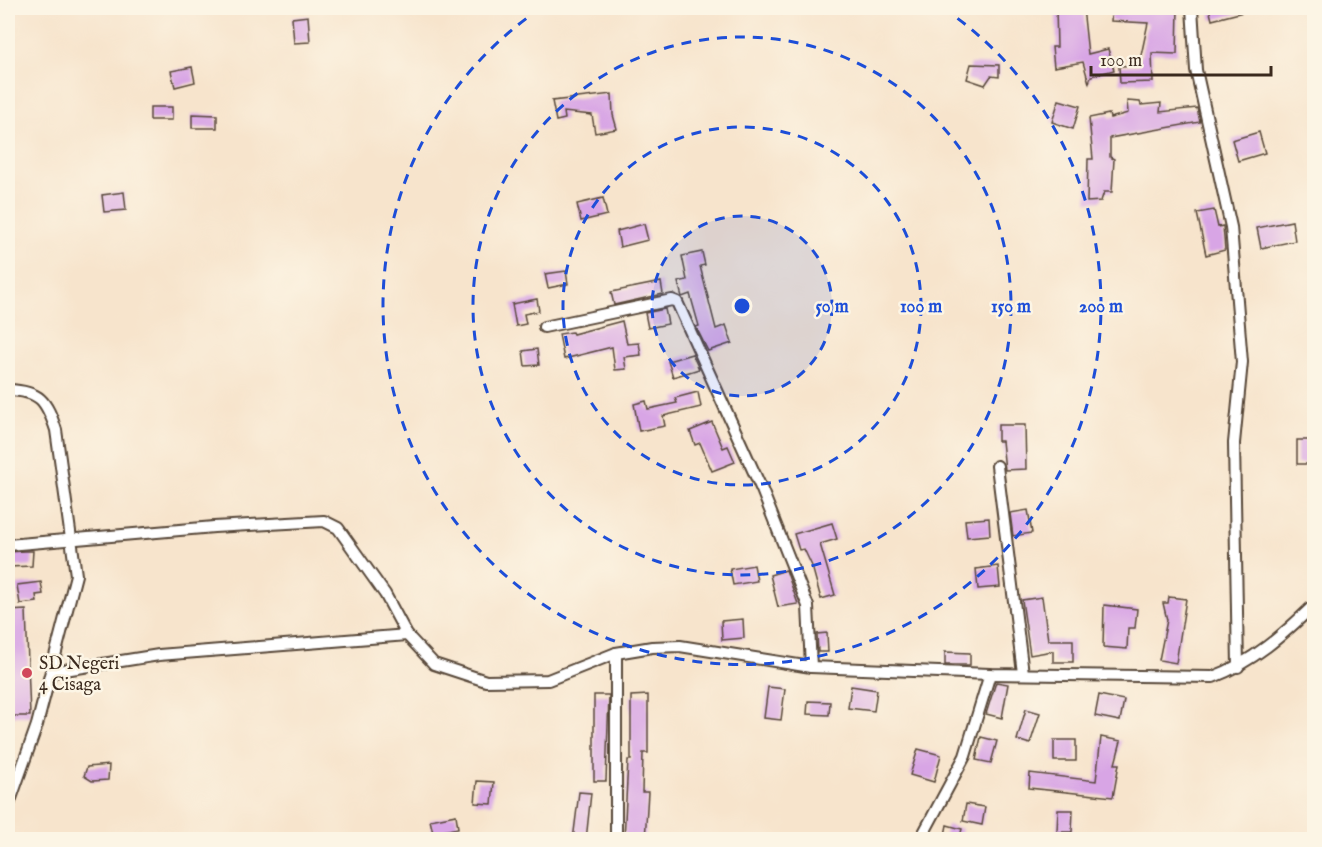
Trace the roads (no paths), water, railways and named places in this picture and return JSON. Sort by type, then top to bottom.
[{"type":"street","points":[[1192,8],[1196,70],[1231,227],[1242,362],[1234,443],[1238,668]]},
{"type":"street","points":[[544,327],[672,300],[677,302],[762,490],[808,606],[812,667]]},
{"type":"street","points":[[8,390],[33,393],[50,411],[56,430],[73,540],[76,575],[37,725],[8,807]]},
{"type":"street","points":[[996,466],[1023,673]]},
{"type":"street","points":[[8,545],[324,521],[338,528],[385,594],[407,635],[434,664],[486,681],[548,680],[616,653],[652,647],[680,646],[812,667],[990,674],[1213,677],[1238,668],[1286,631],[1314,605]]},
{"type":"street","points":[[52,672],[159,656],[407,635]]},
{"type":"street","points":[[616,653],[616,840]]},
{"type":"street","points":[[920,840],[965,756],[990,674]]},
{"type":"place","name":"SD Negeri 4 Cisaga","points":[[27,673]]}]
